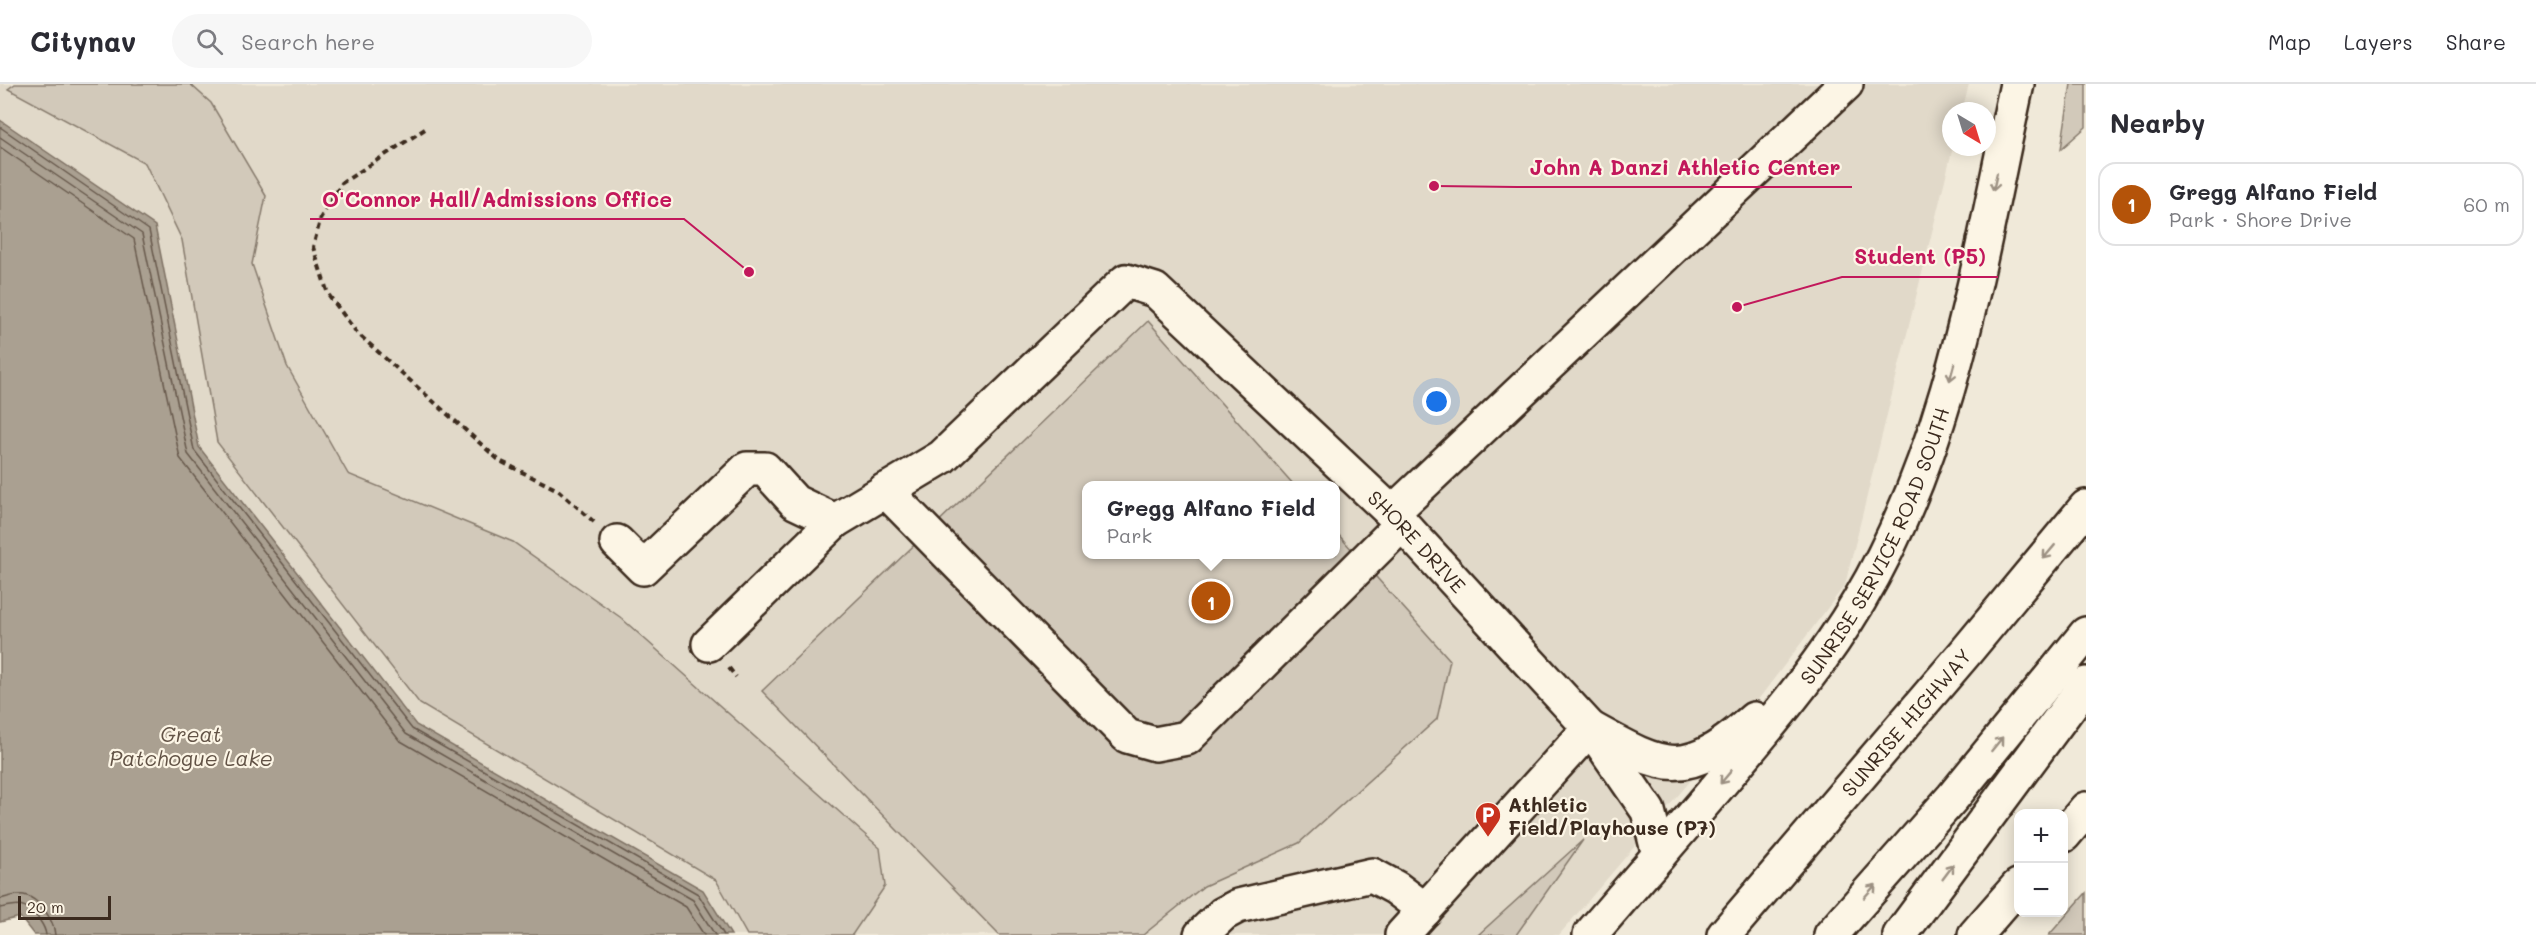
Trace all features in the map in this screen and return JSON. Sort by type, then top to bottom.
[{"type":"main road","points":[[709,644],[835,521],[885,490],[1127,736],[1155,744],[1187,738],[1397,519],[1846,84]]},
{"type":"main road","name":"SUNRISE SERVICE ROAD SOUTH","points":[[1590,935],[1827,654],[1861,598],[1893,537],[1935,430],[1964,329],[2016,84]]},
{"type":"main road","name":"SHORE DRIVE","points":[[885,490],[942,457],[1126,281],[1155,290],[1397,519],[1590,728]]},
{"type":"main road","points":[[617,542],[643,568],[747,469],[765,469],[795,502],[835,521]]},
{"type":"main road","name":"SUNRISE HIGHWAY","points":[[1724,935],[2086,507]]},
{"type":"main road","points":[[1831,935],[1953,797],[2086,634]]},
{"type":"main road","points":[[1590,728],[1639,756],[1674,764],[1691,762],[1724,746],[1827,654]]},
{"type":"main road","points":[[1900,935],[2086,684]]},
{"type":"main road","points":[[1590,728],[1640,796],[1655,831],[1659,855]]},
{"type":"main road","points":[[1402,935],[1590,728]]},
{"type":"main road","points":[[2068,830],[2086,809]]},
{"type":"main road","points":[[1697,935],[1819,825]]},
{"type":"main road","points":[[1202,935],[1223,914],[1238,906],[1372,875],[1396,888],[1425,910]]},
{"type":"main road","points":[[1976,935],[2014,892]]},
{"type":"path","points":[[425,129],[342,183],[321,217],[313,247],[328,294],[357,333],[500,461],[558,490],[617,542]]},
{"type":"shaded area","points":[[0,84],[1969,84],[1964,102],[1942,102],[1942,156],[1951,156],[1845,585],[1745,717],[1559,935],[731,935],[703,890],[417,725],[199,447],[155,226],[0,120]]},
{"type":"shaded area","points":[[15,84],[190,84],[211,103],[266,196],[252,264],[287,366],[348,474],[513,542],[620,617],[880,848],[885,886],[852,935],[747,935],[716,880],[420,704],[217,442],[182,240],[145,163],[8,89]]},
{"type":"shaded area","points":[[2071,84],[2086,84],[2086,127],[2061,149]]},
{"type":"shaded area","points":[[1148,321],[1290,481],[1082,481],[1082,559],[1340,559],[1340,536],[1450,660],[1437,719],[1299,843],[1204,886],[1143,935],[999,935],[762,691]]},
{"type":"shaded area","points":[[1583,840],[1516,935],[1478,935]]},
{"type":"shaded area","points":[[2086,893],[2086,935],[2049,935],[2065,917],[2068,917],[2068,913]]},
{"type":"water","name":"Great Patchogue Lake","points":[[0,120],[155,226],[199,447],[416,725],[703,890],[731,935],[34,935],[20,917],[0,922]]},
{"type":"place","name":"John A Danzi Athletic Center","points":[[1434,186]]},
{"type":"place","name":"O'Connor Hall/Admissions Office","points":[[749,272]]},
{"type":"place","name":"Student (P5)","points":[[1737,307]]},
{"type":"place","name":"Gregg Alfano Field","points":[[1211,601]]},
{"type":"place","name":"Athletic Field/Playhouse (P7)","points":[[1488,838]]}]
